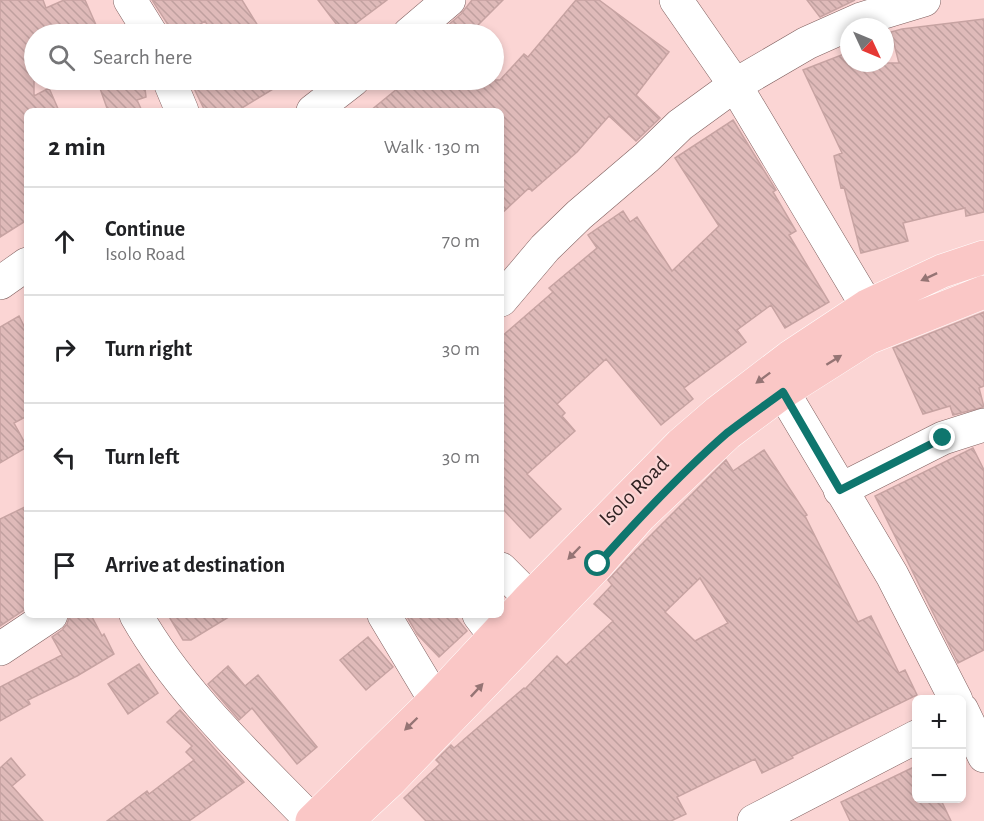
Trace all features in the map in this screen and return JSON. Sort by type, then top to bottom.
[{"type":"main road","name":"Isolo Road","points":[[347,821],[389,782],[681,444],[790,357],[867,306],[942,271],[984,257]]},
{"type":"main road","name":"Isolo Road","points":[[312,821],[435,700],[487,625],[541,606],[728,433],[783,392],[868,338],[984,292]]},
{"type":"street","points":[[130,0],[145,24]]},
{"type":"street","points":[[421,24],[449,0]]},
{"type":"street","points":[[676,0],[735,85],[867,306]]},
{"type":"street","points":[[504,296],[545,248],[579,215],[647,157],[680,125],[735,85],[807,42],[861,19],[924,0]]},
{"type":"street","points":[[174,90],[181,108]]},
{"type":"street","points":[[317,108],[340,90]]},
{"type":"street","points":[[0,282],[24,266]]},
{"type":"street","points":[[783,392],[892,575],[958,695]]},
{"type":"street","points":[[840,490],[943,438],[984,425]]},
{"type":"street","points":[[504,572],[541,606]]},
{"type":"street","points":[[0,649],[46,618]]},
{"type":"street","points":[[138,618],[154,647],[192,697],[312,821]]},
{"type":"street","points":[[386,618],[435,700]]},
{"type":"street","points":[[966,711],[984,756]]},
{"type":"street","points":[[754,821],[912,739]]},
{"type":"building","points":[[0,0],[43,0],[46,8],[64,0],[85,0],[96,24],[24,24],[24,90],[34,90],[34,96],[50,90],[58,108],[24,108],[24,222],[0,237]]},
{"type":"building","points":[[152,0],[242,0],[257,24],[207,24],[205,21],[200,24],[168,24]]},
{"type":"building","points":[[318,0],[387,0],[355,24],[336,24]]},
{"type":"building","points":[[472,0],[503,0],[479,24],[450,24]]},
{"type":"building","points":[[576,0],[599,0],[669,52],[636,95],[660,118],[636,141],[609,116],[577,152],[532,191],[529,188],[504,211],[504,108],[374,108],[396,90],[504,90],[504,76],[524,54],[528,57]]},
{"type":"building","points":[[807,0],[855,0],[820,17]]},
{"type":"building","points":[[984,19],[984,212],[966,216],[965,208],[903,223],[908,241],[861,253],[844,187],[841,188],[834,156],[842,153],[803,70],[840,56],[840,72],[894,72],[894,63],[899,63],[894,44],[894,31]]},
{"type":"building","points":[[101,90],[145,90],[146,97],[137,100],[141,108],[107,108]]},
{"type":"building","points":[[195,90],[272,90],[242,108],[204,108]]},
{"type":"building","points":[[733,120],[776,190],[773,192],[796,231],[789,235],[829,302],[785,328],[771,305],[737,330],[746,342],[684,388],[693,399],[661,425],[606,359],[557,404],[565,413],[562,416],[575,431],[527,474],[561,509],[530,538],[504,510],[504,334],[553,292],[549,288],[597,248],[588,235],[623,211],[630,222],[637,217],[672,271],[719,226],[675,158]]},
{"type":"building","points":[[984,312],[984,386],[979,388],[984,407],[953,415],[950,406],[923,414],[893,348]]},
{"type":"building","points":[[19,316],[24,326],[24,418],[14,423],[24,441],[24,449],[0,463],[0,327]]},
{"type":"building","points":[[973,448],[984,470],[984,650],[958,663],[875,496]]},
{"type":"building","points":[[764,450],[807,515],[805,516],[858,622],[871,616],[899,673],[905,670],[917,695],[912,695],[912,697],[762,773],[755,759],[677,797],[686,814],[671,821],[426,821],[404,798],[440,764],[436,760],[451,745],[454,748],[525,689],[557,656],[566,665],[613,621],[594,604],[612,585],[608,580],[726,460],[733,471]],"holes":[[[700,578],[728,623],[695,641],[665,612]]]},
{"type":"building","points":[[24,507],[24,610],[0,626],[0,519]]},
{"type":"building","points":[[69,618],[93,618],[114,654],[77,676],[28,700],[30,704],[0,721],[0,687],[62,655],[52,637],[67,624]]},
{"type":"building","points":[[170,618],[227,618],[191,640],[183,640]]},
{"type":"building","points":[[408,618],[456,618],[467,631],[439,657],[417,634]]},
{"type":"building","points":[[368,637],[393,667],[366,690],[340,660]]},
{"type":"building","points":[[139,664],[158,693],[128,714],[108,684]]},
{"type":"building","points":[[228,666],[245,686],[258,675],[317,747],[297,764],[252,708],[239,720],[208,684]]},
{"type":"building","points":[[180,710],[244,782],[189,821],[107,821],[147,791],[149,794],[194,760],[186,752],[192,746],[167,722]]},
{"type":"building","points":[[11,758],[25,775],[12,786],[43,821],[0,821],[0,768]]},
{"type":"building","points":[[912,768],[912,803],[942,803],[951,821],[850,821],[841,802]]},
{"type":"route","points":[[598,564],[640,516],[703,456],[728,433],[783,392],[840,490],[943,438]]}]
